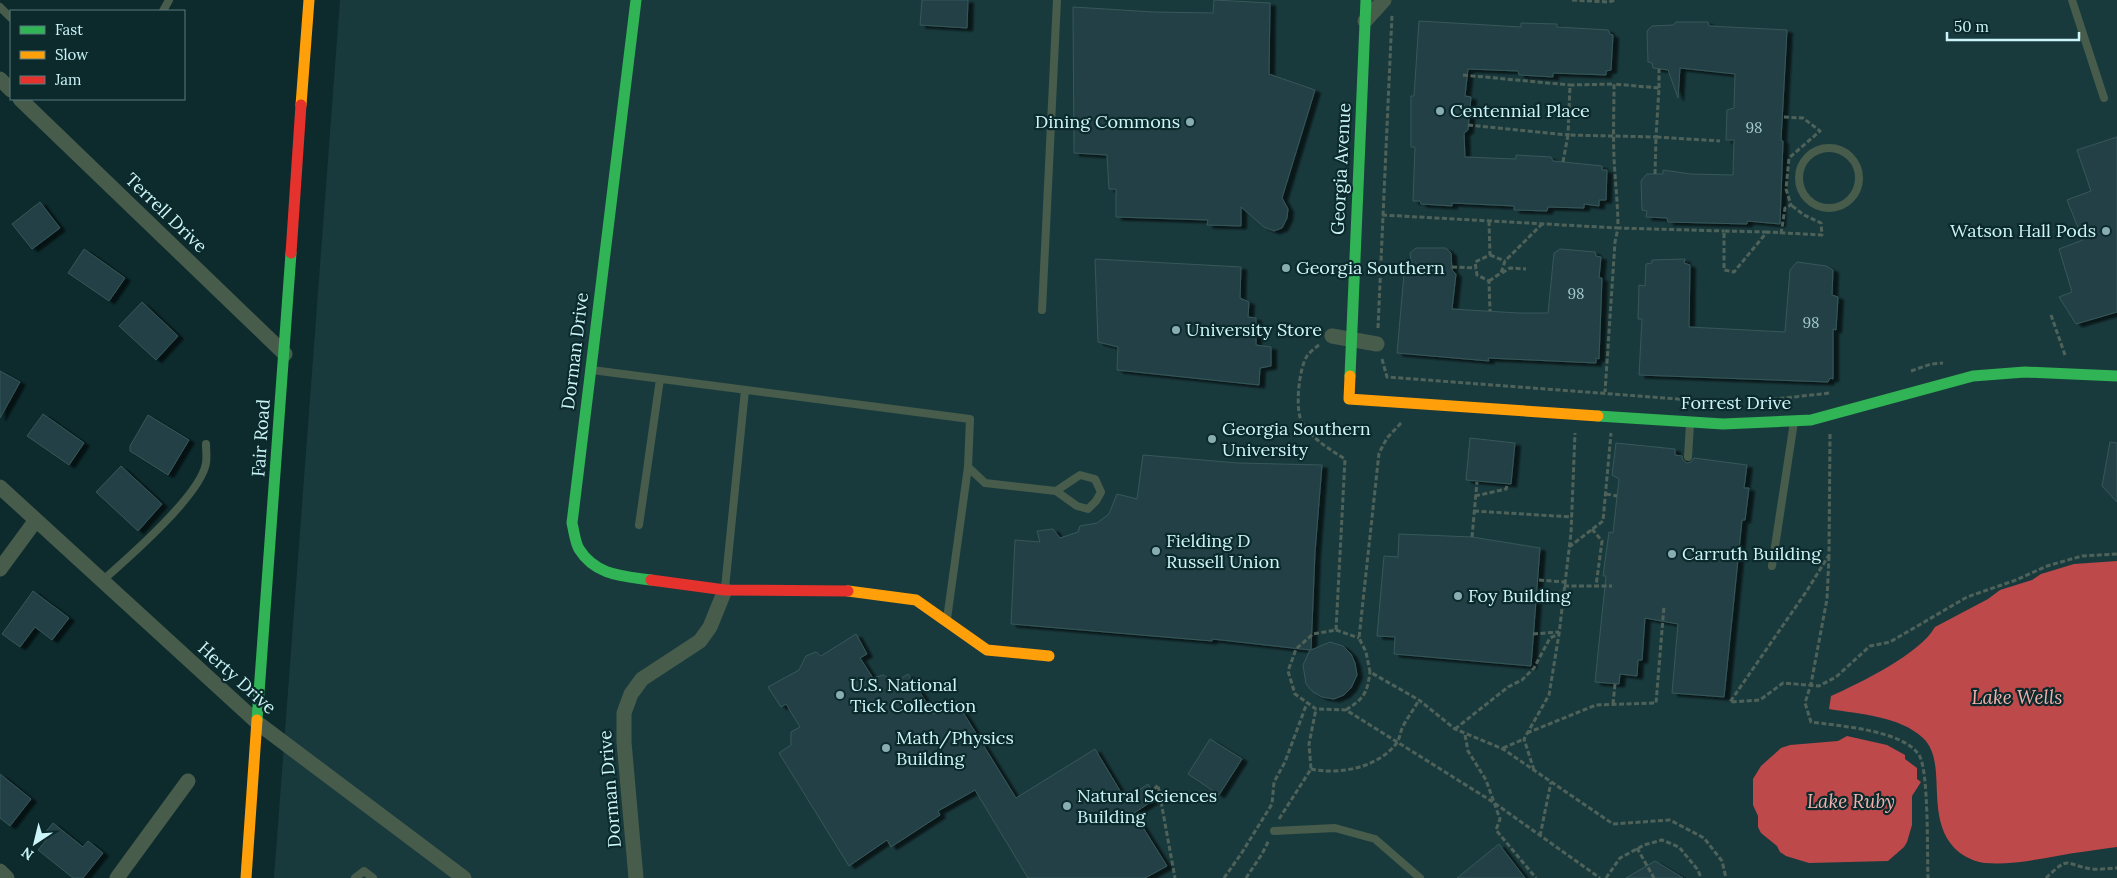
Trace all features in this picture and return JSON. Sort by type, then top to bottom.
[{"type":"street","name":"Fair Road","points":[[246,878],[259,724],[309,0]]},
{"type":"street","name":"Dorman Drive","points":[[636,0],[572,523],[578,548],[589,561],[608,574],[725,590],[855,591],[916,600],[987,650],[1049,656]]},
{"type":"street","name":"Georgia Avenue","points":[[1349,399],[1366,0]]},
{"type":"street","points":[[1366,21],[1384,0]]},
{"type":"street","points":[[0,79],[10,89]]},
{"type":"street","name":"Terrell Drive","points":[[21,100],[285,354]]},
{"type":"street","points":[[1332,336],[1377,344]]},
{"type":"street","name":"Forrest Drive","points":[[1349,399],[1723,424],[1810,420],[1973,376],[2025,372],[2117,376]]},
{"type":"street","name":"Herty Drive","points":[[0,487],[259,724],[464,878]]},
{"type":"street","points":[[0,569],[36,520]]},
{"type":"street","name":"Dorman Drive","points":[[636,878],[624,742],[624,713],[631,694],[642,679],[700,641],[710,627],[725,590]]},
{"type":"street","points":[[117,878],[188,781]]},
{"type":"street","points":[[0,872],[7,878]]},
{"type":"lane","points":[[1042,310],[1057,0]]},
{"type":"lane","points":[[2072,0],[2104,98]]},
{"type":"lane","points":[[0,7],[10,17]]},
{"type":"lane","points":[[1832,148],[1843,151],[1852,158],[1858,169],[1859,180],[1856,192],[1849,201],[1838,207],[1826,208],[1815,205],[1806,197],[1800,187],[1799,175],[1802,164],[1809,154],[1820,149],[1832,148]]},
{"type":"lane","points":[[592,370],[970,419],[968,468],[947,621]]},
{"type":"lane","points":[[640,525],[660,379]]},
{"type":"lane","points":[[725,590],[746,390]]},
{"type":"lane","points":[[1772,566],[1794,421]]},
{"type":"lane","points":[[1688,457],[1690,422]]},
{"type":"lane","points":[[102,581],[151,536],[197,484],[206,465],[206,444]]},
{"type":"lane","points":[[968,468],[985,483],[1056,490],[1077,506],[1088,508],[1096,502],[1101,492],[1095,479],[1080,475],[1056,490]]},
{"type":"lane","points":[[1274,831],[1335,828],[1375,839],[1420,878]]},
{"type":"lane","points":[[355,878],[364,871],[373,878]]},
{"type":"path","points":[[1572,0],[1609,2],[1615,0]]},
{"type":"path","points":[[1392,14],[1377,344],[1387,377],[1605,392],[1740,404]]},
{"type":"path","points":[[1655,174],[1659,69]]},
{"type":"path","points":[[1463,75],[1570,85],[1614,84],[1659,88]]},
{"type":"path","points":[[1605,392],[1614,242],[1618,228],[1614,84]]},
{"type":"path","points":[[1563,162],[1568,135],[1570,85]]},
{"type":"path","points":[[1382,216],[1618,228],[1822,235],[1821,223],[1804,215],[1791,205],[1786,189],[1789,158],[1820,131],[1803,118],[1782,117]]},
{"type":"path","points":[[1468,126],[1568,135],[1720,141]]},
{"type":"path","points":[[1781,234],[1785,208],[1791,205]]},
{"type":"path","points":[[1489,221],[1490,255]]},
{"type":"path","points":[[1501,273],[1505,261],[1542,224]]},
{"type":"path","points":[[1724,231],[1724,270],[1734,272],[1767,232]]},
{"type":"path","points":[[1489,281],[1477,275],[1476,262],[1490,255],[1505,261]]},
{"type":"path","points":[[1452,267],[1476,268]]},
{"type":"path","points":[[1489,281],[1510,268],[1526,269]]},
{"type":"path","points":[[1489,281],[1490,311]]},
{"type":"path","points":[[2051,315],[2066,357],[2057,357]]},
{"type":"path","points":[[1332,336],[1308,355],[1301,373],[1298,398],[1301,422],[1319,442],[1345,459],[1336,630]]},
{"type":"path","points":[[1904,373],[1931,364],[1951,362]]},
{"type":"path","points":[[1750,402],[1833,393]]},
{"type":"path","points":[[1346,710],[1359,702],[1367,692],[1370,672],[1366,652],[1359,638],[1379,453],[1388,438],[1401,423]]},
{"type":"path","points":[[1503,749],[1524,738],[1549,695],[1570,547],[1575,428]]},
{"type":"path","points":[[1570,547],[1603,521],[1610,430]]},
{"type":"path","points":[[1830,434],[1829,555],[1826,599],[1805,703],[1811,722],[1880,732],[1904,743],[1920,755],[1924,765],[1928,878]]},
{"type":"path","points":[[1472,537],[1477,482]]},
{"type":"path","points":[[1475,496],[1506,489],[1507,486]]},
{"type":"path","points":[[1606,494],[1618,496]]},
{"type":"path","points":[[1474,511],[1572,517]]},
{"type":"path","points":[[1592,529],[1602,540],[1596,586]]},
{"type":"path","points":[[1829,555],[1806,592],[1730,702],[1760,700],[1783,683],[1819,686],[1836,677],[1870,646],[1890,642],[1967,597],[2016,580],[2047,566],[2082,556],[2117,554]]},
{"type":"path","points":[[1539,580],[1565,584],[1612,586]]},
{"type":"path","points":[[1527,733],[1596,705],[1656,703],[1664,606]]},
{"type":"path","points":[[1359,638],[1336,630],[1314,634],[1296,649],[1288,670],[1295,694],[1316,709],[1346,710],[1494,803],[1600,878]]},
{"type":"path","points":[[1533,634],[1559,633]]},
{"type":"path","points":[[1455,729],[1508,687],[1522,680],[1534,668],[1550,638],[1559,633]]},
{"type":"path","points":[[1370,672],[1419,700],[1465,735],[1503,749],[1613,824],[1670,820],[1704,838],[1722,862],[1726,878]]},
{"type":"path","points":[[1613,704],[1615,684]]},
{"type":"path","points":[[1311,770],[1327,773],[1364,766],[1386,754],[1397,743],[1403,726],[1419,700]]},
{"type":"path","points":[[1224,878],[1272,804],[1274,782],[1285,762],[1308,703]]},
{"type":"path","points":[[1246,878],[1262,854],[1288,804],[1311,770],[1309,744],[1316,709]]},
{"type":"path","points":[[1465,735],[1468,751],[1486,780],[1500,819],[1496,830],[1536,878]]},
{"type":"path","points":[[1524,738],[1534,770]]},
{"type":"path","points":[[1540,836],[1551,782]]},
{"type":"path","points":[[1154,789],[1158,785],[1175,878]]},
{"type":"path","points":[[1606,878],[1620,858],[1637,848],[1662,840],[1679,847],[1698,870],[1701,878]]},
{"type":"path","points":[[1637,848],[1654,878]]},
{"type":"path","points":[[2046,878],[2062,863],[2069,862],[2093,869],[2117,868]]},
{"type":"shaded area","name":"Georgia Southern University","points":[[340,0],[2117,0],[2117,878],[274,878]]},
{"type":"water","name":"Lake Wells","points":[[2117,561],[2117,847],[2012,863],[1985,863],[1969,858],[1960,853],[1948,840],[1942,825],[1938,810],[1935,762],[1931,749],[1923,738],[1914,731],[1891,720],[1829,709],[1831,696],[1888,667],[1916,647],[1935,627],[1988,599],[2000,590],[2032,580],[2041,574],[2074,564]]},
{"type":"water","name":"Lake Ruby","points":[[1847,736],[1887,745],[1905,755],[1905,759],[1917,768],[1917,779],[1921,782],[1912,796],[1912,825],[1907,842],[1888,861],[1809,863],[1786,856],[1761,833],[1758,827],[1758,816],[1753,805],[1753,779],[1761,766],[1781,748],[1790,745],[1838,741]]},
{"type":"building","points":[[922,0],[968,0],[967,28],[920,25]]},
{"type":"building","name":"Dining Commons","points":[[1214,0],[1270,3],[1269,74],[1315,90],[1282,198],[1288,209],[1287,218],[1282,228],[1274,231],[1264,227],[1241,207],[1241,226],[1207,225],[1208,220],[1116,217],[1116,189],[1109,189],[1107,155],[1074,153],[1073,7],[1154,12],[1213,13]]},
{"type":"building","name":"Centennial Place","points":[[1419,21],[1521,27],[1521,23],[1557,24],[1557,27],[1608,30],[1613,35],[1611,70],[1606,71],[1606,75],[1553,73],[1553,77],[1519,75],[1518,71],[1468,69],[1465,96],[1471,97],[1468,130],[1464,133],[1465,157],[1516,159],[1516,155],[1551,157],[1553,161],[1602,166],[1602,170],[1607,170],[1606,200],[1599,200],[1599,206],[1584,204],[1584,208],[1548,207],[1547,211],[1514,210],[1514,206],[1452,203],[1452,206],[1421,204],[1420,201],[1413,201],[1415,147],[1411,147],[1411,96],[1414,96]]},
{"type":"building","points":[[1676,22],[1708,22],[1709,26],[1787,30],[1781,140],[1783,141],[1780,224],[1747,221],[1747,224],[1668,222],[1667,218],[1646,217],[1647,211],[1642,210],[1641,181],[1647,174],[1663,174],[1663,170],[1691,174],[1733,175],[1734,140],[1726,140],[1727,110],[1734,108],[1735,74],[1680,68],[1678,98],[1668,70],[1653,68],[1652,63],[1648,62],[1647,31],[1652,26],[1673,25]]},
{"type":"building","name":"Watson Hall Pods","points":[[2117,137],[2117,312],[2076,324],[2059,297],[2072,292],[2059,249],[2083,240],[2067,200],[2091,191],[2077,150]]},
{"type":"building","points":[[40,202],[60,228],[32,249],[12,224]]},
{"type":"building","points":[[1416,248],[1446,248],[1451,253],[1452,270],[1456,274],[1452,309],[1518,313],[1548,313],[1554,253],[1560,249],[1595,252],[1596,256],[1601,257],[1599,278],[1602,278],[1599,359],[1596,358],[1596,363],[1488,358],[1489,361],[1397,353],[1404,274],[1411,260],[1410,253]]},
{"type":"building","points":[[84,249],[125,278],[109,301],[68,273]]},
{"type":"building","name":"University Store","points":[[1095,259],[1241,267],[1240,298],[1249,302],[1248,317],[1256,318],[1256,345],[1271,347],[1271,366],[1260,368],[1259,385],[1117,370],[1118,347],[1098,342]]},
{"type":"building","points":[[1685,259],[1684,263],[1690,265],[1689,327],[1785,332],[1790,270],[1797,262],[1826,266],[1833,270],[1832,295],[1838,297],[1836,330],[1833,329],[1833,379],[1830,378],[1828,382],[1639,375],[1642,319],[1638,319],[1639,285],[1645,286],[1646,264],[1652,263],[1652,260]]},
{"type":"building","points":[[142,302],[178,336],[156,360],[119,326]]},
{"type":"building","points":[[0,371],[20,382],[0,418]]},
{"type":"building","points":[[43,414],[84,443],[69,465],[27,436]]},
{"type":"building","points":[[148,415],[189,440],[168,475],[130,451],[130,446]]},
{"type":"building","points":[[1470,438],[1515,443],[1511,484],[1466,480]]},
{"type":"building","points":[[2110,442],[2117,443],[2117,502],[2102,486]]},
{"type":"building","name":"Carruth Building","points":[[1616,443],[1675,449],[1675,455],[1682,456],[1683,460],[1687,463],[1691,462],[1694,458],[1747,465],[1744,488],[1749,488],[1745,520],[1742,520],[1724,697],[1672,693],[1678,624],[1645,618],[1642,660],[1638,660],[1637,676],[1620,674],[1619,684],[1595,682],[1606,576],[1603,576],[1609,532],[1613,533],[1619,479],[1612,475]]},
{"type":"building","name":"Fielding D Russell Union","points":[[1143,455],[1238,463],[1322,465],[1315,552],[1311,650],[1330,642],[1343,646],[1351,654],[1357,675],[1351,688],[1344,695],[1334,699],[1322,697],[1313,692],[1306,684],[1303,665],[1310,650],[1212,639],[1212,641],[1011,624],[1015,540],[1040,542],[1037,531],[1053,529],[1060,538],[1078,532],[1080,526],[1097,523],[1109,514],[1117,494],[1137,499]]},
{"type":"building","points":[[121,466],[162,504],[138,531],[96,492]]},
{"type":"building","name":"Foy Building","points":[[1399,534],[1472,537],[1540,548],[1531,666],[1394,654],[1395,637],[1377,636],[1384,556],[1398,557]]},
{"type":"building","points":[[33,591],[69,618],[52,640],[35,627],[20,647],[2,634]]},
{"type":"building","name":"Math/Physics Building","points":[[856,634],[867,654],[860,658],[873,678],[883,675],[892,684],[908,674],[934,714],[956,701],[1016,798],[1095,749],[1125,799],[1148,784],[1157,798],[1134,813],[1167,866],[1145,878],[1028,878],[975,790],[938,811],[940,815],[891,847],[887,840],[849,866],[779,753],[791,745],[791,732],[800,727],[786,704],[781,707],[768,687],[799,670],[806,656],[816,652],[821,656]]},
{"type":"building","points":[[1210,739],[1242,759],[1219,795],[1188,774]]},
{"type":"building","points":[[0,774],[31,799],[10,826],[0,818]]},
{"type":"building","points":[[53,823],[83,847],[88,841],[103,853],[83,878],[73,878],[38,850],[47,839],[43,835]]},
{"type":"building","points":[[1499,844],[1525,878],[1457,878]]},
{"type":"building","points":[[1655,861],[1683,878],[1626,878]]},
{"type":"traffic: fast","points":[[636,0],[572,523],[579,549],[593,565],[620,576],[651,580]]},
{"type":"traffic: fast","points":[[1350,376],[1366,0]]},
{"type":"traffic: fast","points":[[257,720],[291,253]]},
{"type":"traffic: fast","points":[[1598,416],[1723,424],[1811,420],[1973,376],[2025,372],[2117,376]]},
{"type":"traffic: slow","points":[[301,105],[309,0]]},
{"type":"traffic: slow","points":[[1350,376],[1349,399],[1598,416]]},
{"type":"traffic: slow","points":[[848,591],[916,600],[987,650],[1049,656]]},
{"type":"traffic: slow","points":[[246,878],[257,720]]},
{"type":"traffic: jam","points":[[291,253],[301,105]]},
{"type":"traffic: jam","points":[[651,580],[725,590],[848,591]]},
{"type":"place","name":"Centennial Place","points":[[1440,111]]},
{"type":"place","name":"Dining Commons","points":[[1190,122]]},
{"type":"place","name":"Watson Hall Pods","points":[[2106,231]]},
{"type":"place","name":"Georgia Southern","points":[[1286,268]]},
{"type":"place","name":"University Store","points":[[1176,330]]},
{"type":"place","name":"Georgia Southern University","points":[[1212,439]]},
{"type":"place","name":"Fielding D Russell Union","points":[[1156,551]]},
{"type":"place","name":"Carruth Building","points":[[1672,554]]},
{"type":"place","name":"Foy Building","points":[[1458,596]]},
{"type":"place","name":"U.S. National Tick Collection","points":[[840,695]]},
{"type":"place","name":"Math/Physics Building","points":[[886,748]]},
{"type":"place","name":"Natural Sciences Building","points":[[1067,806]]}]
